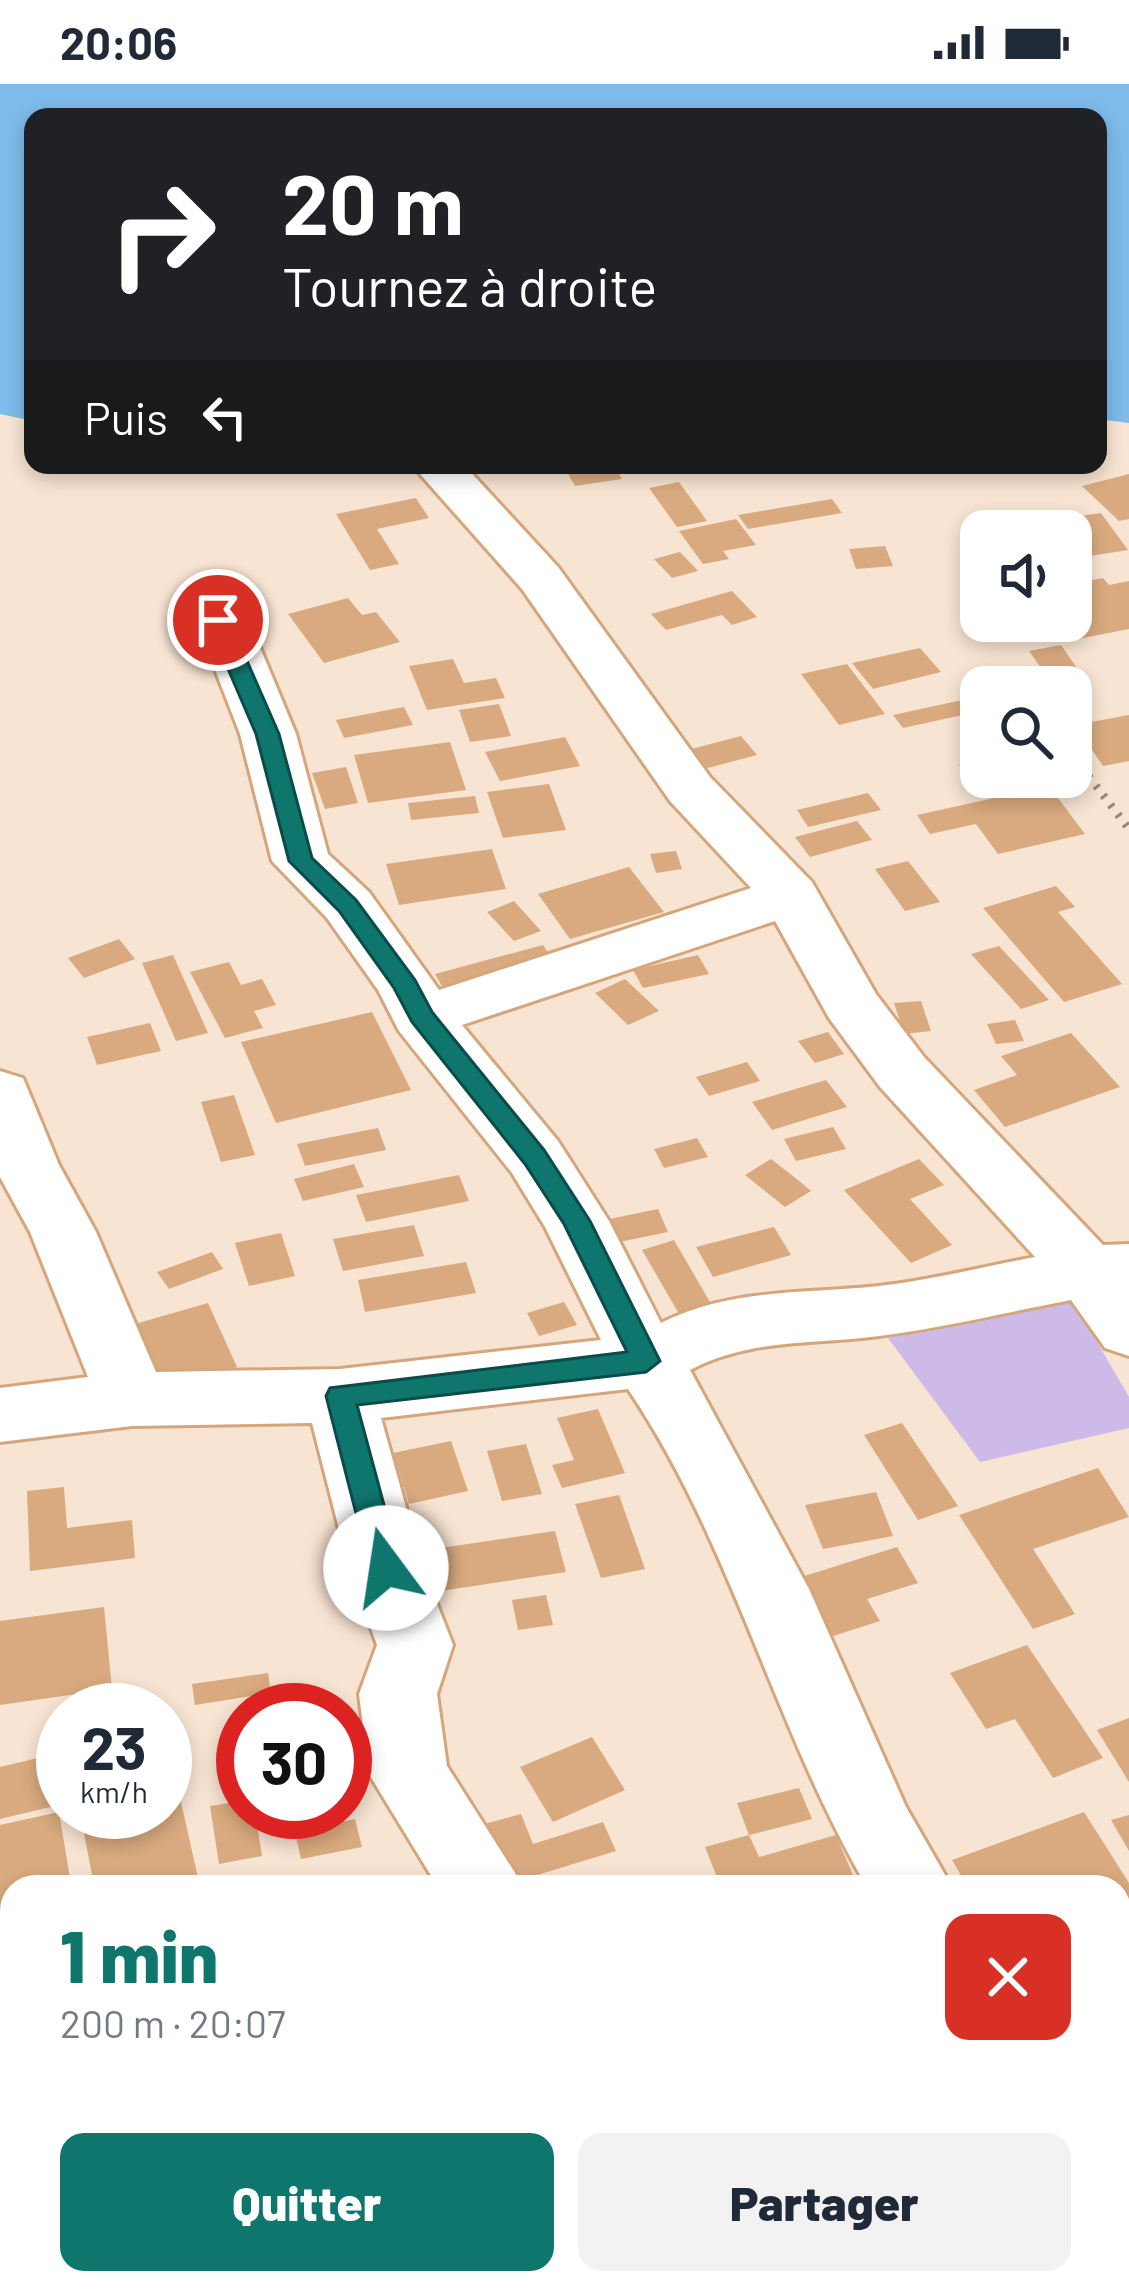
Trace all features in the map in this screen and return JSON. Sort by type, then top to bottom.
[{"type":"street","points":[[445,474],[540,578],[690,789],[791,895],[851,1004],[902,1072],[1108,1268],[1129,1330]]},
{"type":"street","points":[[211,592],[268,734],[301,861],[348,905],[406,986],[421,1016],[545,1173],[576,1221],[646,1361],[675,1403],[772,1589],[874,1826],[904,1875]]},
{"type":"street","points":[[421,1016],[581,968],[791,895]]},
{"type":"street","points":[[0,1093],[26,1165],[63,1232],[132,1399]]},
{"type":"street","points":[[0,1415],[132,1399],[340,1396],[646,1361],[709,1329],[769,1318],[880,1311],[1108,1268]]},
{"type":"street","points":[[340,1396],[386,1568],[415,1645],[398,1694],[409,1774],[475,1875]]},
{"type":"path","points":[[1092,781],[1129,829]]},
{"type":"shaded area","points":[[1068,1292],[1129,1397],[1129,1428],[980,1462],[888,1338]]},
{"type":"water","points":[[0,84],[1129,84],[1129,423],[1107,420],[1107,108],[24,108],[24,419],[0,414]]},
{"type":"building","points":[[568,474],[619,474],[622,479],[575,486]]},
{"type":"building","points":[[1129,474],[1129,519],[1119,521],[1082,486]]},
{"type":"building","points":[[679,482],[707,521],[677,527],[649,488]]},
{"type":"building","points":[[416,498],[429,518],[377,529],[399,564],[370,570],[336,514]]},
{"type":"building","points":[[832,499],[842,513],[748,529],[738,515]]},
{"type":"building","points":[[1101,513],[1128,550],[1092,556],[1092,514]]},
{"type":"building","points":[[736,519],[756,545],[723,551],[729,559],[703,564],[679,531]]},
{"type":"building","points":[[885,546],[893,566],[856,569],[849,549]]},
{"type":"building","points":[[680,552],[698,571],[672,578],[654,559]]},
{"type":"building","points":[[1103,578],[1109,585],[1129,581],[1129,629],[1092,636],[1092,580]]},
{"type":"building","points":[[732,591],[757,617],[732,625],[722,615],[666,630],[651,614]]},
{"type":"building","points":[[348,598],[362,615],[376,612],[400,642],[324,663],[288,614]]},
{"type":"building","points":[[1061,645],[1075,666],[1040,666],[1029,651]]},
{"type":"building","points":[[920,648],[941,672],[873,689],[852,663]]},
{"type":"building","points":[[453,659],[464,683],[496,678],[505,698],[427,710],[409,666]]},
{"type":"building","points":[[847,664],[885,714],[839,725],[801,674]]},
{"type":"building","points":[[960,701],[960,716],[903,728],[893,715]]},
{"type":"building","points":[[499,704],[511,736],[470,742],[459,710]]},
{"type":"building","points":[[404,707],[413,725],[344,738],[336,720]]},
{"type":"building","points":[[1129,715],[1129,761],[1103,766],[1092,750],[1092,722]]},
{"type":"building","points":[[741,736],[757,755],[700,770],[684,751]]},
{"type":"building","points":[[565,737],[580,766],[500,781],[485,752]]},
{"type":"building","points":[[450,742],[466,790],[368,803],[354,755]]},
{"type":"building","points":[[346,767],[358,803],[325,809],[312,773]]},
{"type":"building","points":[[549,784],[566,830],[503,838],[487,792]]},
{"type":"building","points":[[868,793],[881,810],[808,827],[797,810]]},
{"type":"building","points":[[475,796],[479,813],[411,820],[408,803]]},
{"type":"building","points":[[994,798],[1058,798],[1085,834],[998,854],[976,824],[930,834],[917,815]]},
{"type":"building","points":[[857,821],[872,840],[810,857],[795,837]]},
{"type":"building","points":[[492,849],[506,889],[399,905],[386,864]]},
{"type":"building","points":[[676,851],[682,869],[656,873],[650,854]]},
{"type":"building","points":[[908,861],[940,902],[905,911],[875,869]]},
{"type":"building","points":[[629,867],[664,912],[570,939],[538,894]]},
{"type":"building","points":[[1056,886],[1075,907],[1058,912],[1122,984],[1064,1002],[983,908]]},
{"type":"building","points":[[514,901],[541,931],[514,941],[487,912]]},
{"type":"building","points":[[119,939],[135,959],[84,978],[68,958]]},
{"type":"building","points":[[543,945],[556,965],[447,995],[435,974]]},
{"type":"building","points":[[999,946],[1049,1000],[1021,1009],[971,954]]},
{"type":"building","points":[[173,955],[208,1033],[176,1041],[142,963]]},
{"type":"building","points":[[698,955],[709,974],[643,988],[633,970]]},
{"type":"building","points":[[229,962],[241,985],[262,979],[276,1005],[254,1011],[263,1028],[225,1038],[190,972]]},
{"type":"building","points":[[625,979],[659,1011],[628,1025],[595,993]]},
{"type":"building","points":[[921,1001],[931,1031],[904,1034],[894,1003]]},
{"type":"building","points":[[372,1012],[411,1090],[276,1123],[241,1042]]},
{"type":"building","points":[[1015,1020],[1024,1041],[996,1044],[987,1024]]},
{"type":"building","points":[[150,1023],[161,1051],[97,1065],[87,1037]]},
{"type":"building","points":[[828,1032],[844,1054],[815,1063],[798,1041]]},
{"type":"building","points":[[1071,1033],[1120,1087],[1005,1127],[974,1090],[1017,1075],[1001,1056]]},
{"type":"building","points":[[747,1062],[760,1081],[709,1096],[696,1077]]},
{"type":"building","points":[[826,1080],[847,1107],[772,1130],[752,1102]]},
{"type":"building","points":[[234,1095],[255,1155],[221,1162],[201,1102]]},
{"type":"building","points":[[833,1127],[846,1149],[796,1161],[784,1139]]},
{"type":"building","points":[[378,1128],[386,1150],[305,1166],[297,1144]]},
{"type":"building","points":[[697,1138],[708,1157],[664,1168],[654,1149]]},
{"type":"building","points":[[771,1159],[811,1191],[785,1207],[745,1175]]},
{"type":"building","points":[[919,1159],[944,1185],[910,1199],[952,1245],[911,1263],[844,1190]]},
{"type":"building","points":[[354,1164],[364,1187],[303,1201],[294,1179]]},
{"type":"building","points":[[459,1175],[469,1201],[366,1222],[356,1195]]},
{"type":"building","points":[[658,1209],[668,1232],[605,1245],[595,1222]]},
{"type":"building","points":[[414,1225],[424,1256],[343,1271],[333,1239]]},
{"type":"building","points":[[774,1227],[791,1255],[713,1277],[696,1247]]},
{"type":"building","points":[[281,1233],[295,1276],[249,1286],[235,1243]]},
{"type":"building","points":[[674,1240],[714,1309],[682,1319],[642,1250]]},
{"type":"building","points":[[212,1252],[223,1269],[169,1289],[157,1272]]},
{"type":"building","points":[[466,1262],[476,1293],[365,1312],[358,1280]]},
{"type":"building","points":[[564,1302],[577,1325],[539,1336],[527,1313]]},
{"type":"building","points":[[208,1303],[237,1367],[156,1391],[128,1326]]},
{"type":"building","points":[[598,1409],[625,1473],[562,1488],[552,1465],[574,1460],[557,1418]]},
{"type":"building","points":[[902,1423],[958,1506],[918,1520],[864,1435]]},
{"type":"building","points":[[451,1441],[468,1491],[409,1504],[393,1453]]},
{"type":"building","points":[[526,1444],[542,1494],[502,1501],[487,1451]]},
{"type":"building","points":[[1098,1468],[1129,1517],[1033,1549],[1075,1614],[1033,1629],[959,1515]]},
{"type":"building","points":[[64,1487],[67,1528],[132,1520],[135,1558],[30,1571],[27,1491]]},
{"type":"building","points":[[876,1492],[893,1536],[823,1549],[805,1505]]},
{"type":"building","points":[[619,1495],[645,1569],[601,1578],[575,1504]]},
{"type":"building","points":[[555,1531],[566,1572],[421,1594],[413,1552]]},
{"type":"building","points":[[897,1547],[918,1583],[867,1599],[880,1621],[827,1638],[795,1579]]},
{"type":"building","points":[[546,1595],[553,1625],[518,1630],[512,1600]]},
{"type":"building","points":[[104,1607],[111,1683],[36,1683],[36,1700],[0,1705],[0,1621]]},
{"type":"building","points":[[1027,1645],[1103,1758],[1053,1778],[1015,1719],[986,1729],[950,1673]]},
{"type":"building","points":[[268,1673],[270,1683],[216,1683],[216,1702],[195,1705],[192,1684]]},
{"type":"building","points":[[1129,1718],[1129,1782],[1097,1730]]},
{"type":"building","points":[[592,1737],[625,1790],[553,1822],[520,1767]]},
{"type":"building","points":[[36,1758],[36,1810],[0,1819],[0,1767]]},
{"type":"building","points":[[799,1788],[812,1819],[749,1835],[737,1803]]},
{"type":"building","points":[[216,1805],[216,1839],[259,1839],[262,1856],[219,1864],[210,1806]]},
{"type":"building","points":[[1084,1812],[1124,1875],[961,1875],[952,1860]]},
{"type":"building","points":[[521,1814],[533,1844],[603,1822],[616,1851],[538,1875],[501,1875],[481,1825]]},
{"type":"building","points":[[1129,1815],[1129,1851],[1111,1820]]},
{"type":"building","points":[[36,1817],[36,1839],[64,1839],[70,1875],[0,1875],[0,1825]]},
{"type":"building","points":[[749,1835],[759,1857],[836,1835],[853,1875],[716,1875],[705,1847]]},
{"type":"building","points":[[85,1839],[189,1839],[197,1875],[92,1875]]},
{"type":"building","points":[[297,1839],[360,1839],[362,1847],[301,1859]]},
{"type":"route","points":[[218,620],[268,734],[301,861],[348,905],[406,986],[421,1016],[535,1157],[576,1221],[646,1361],[340,1396],[386,1568]]}]
